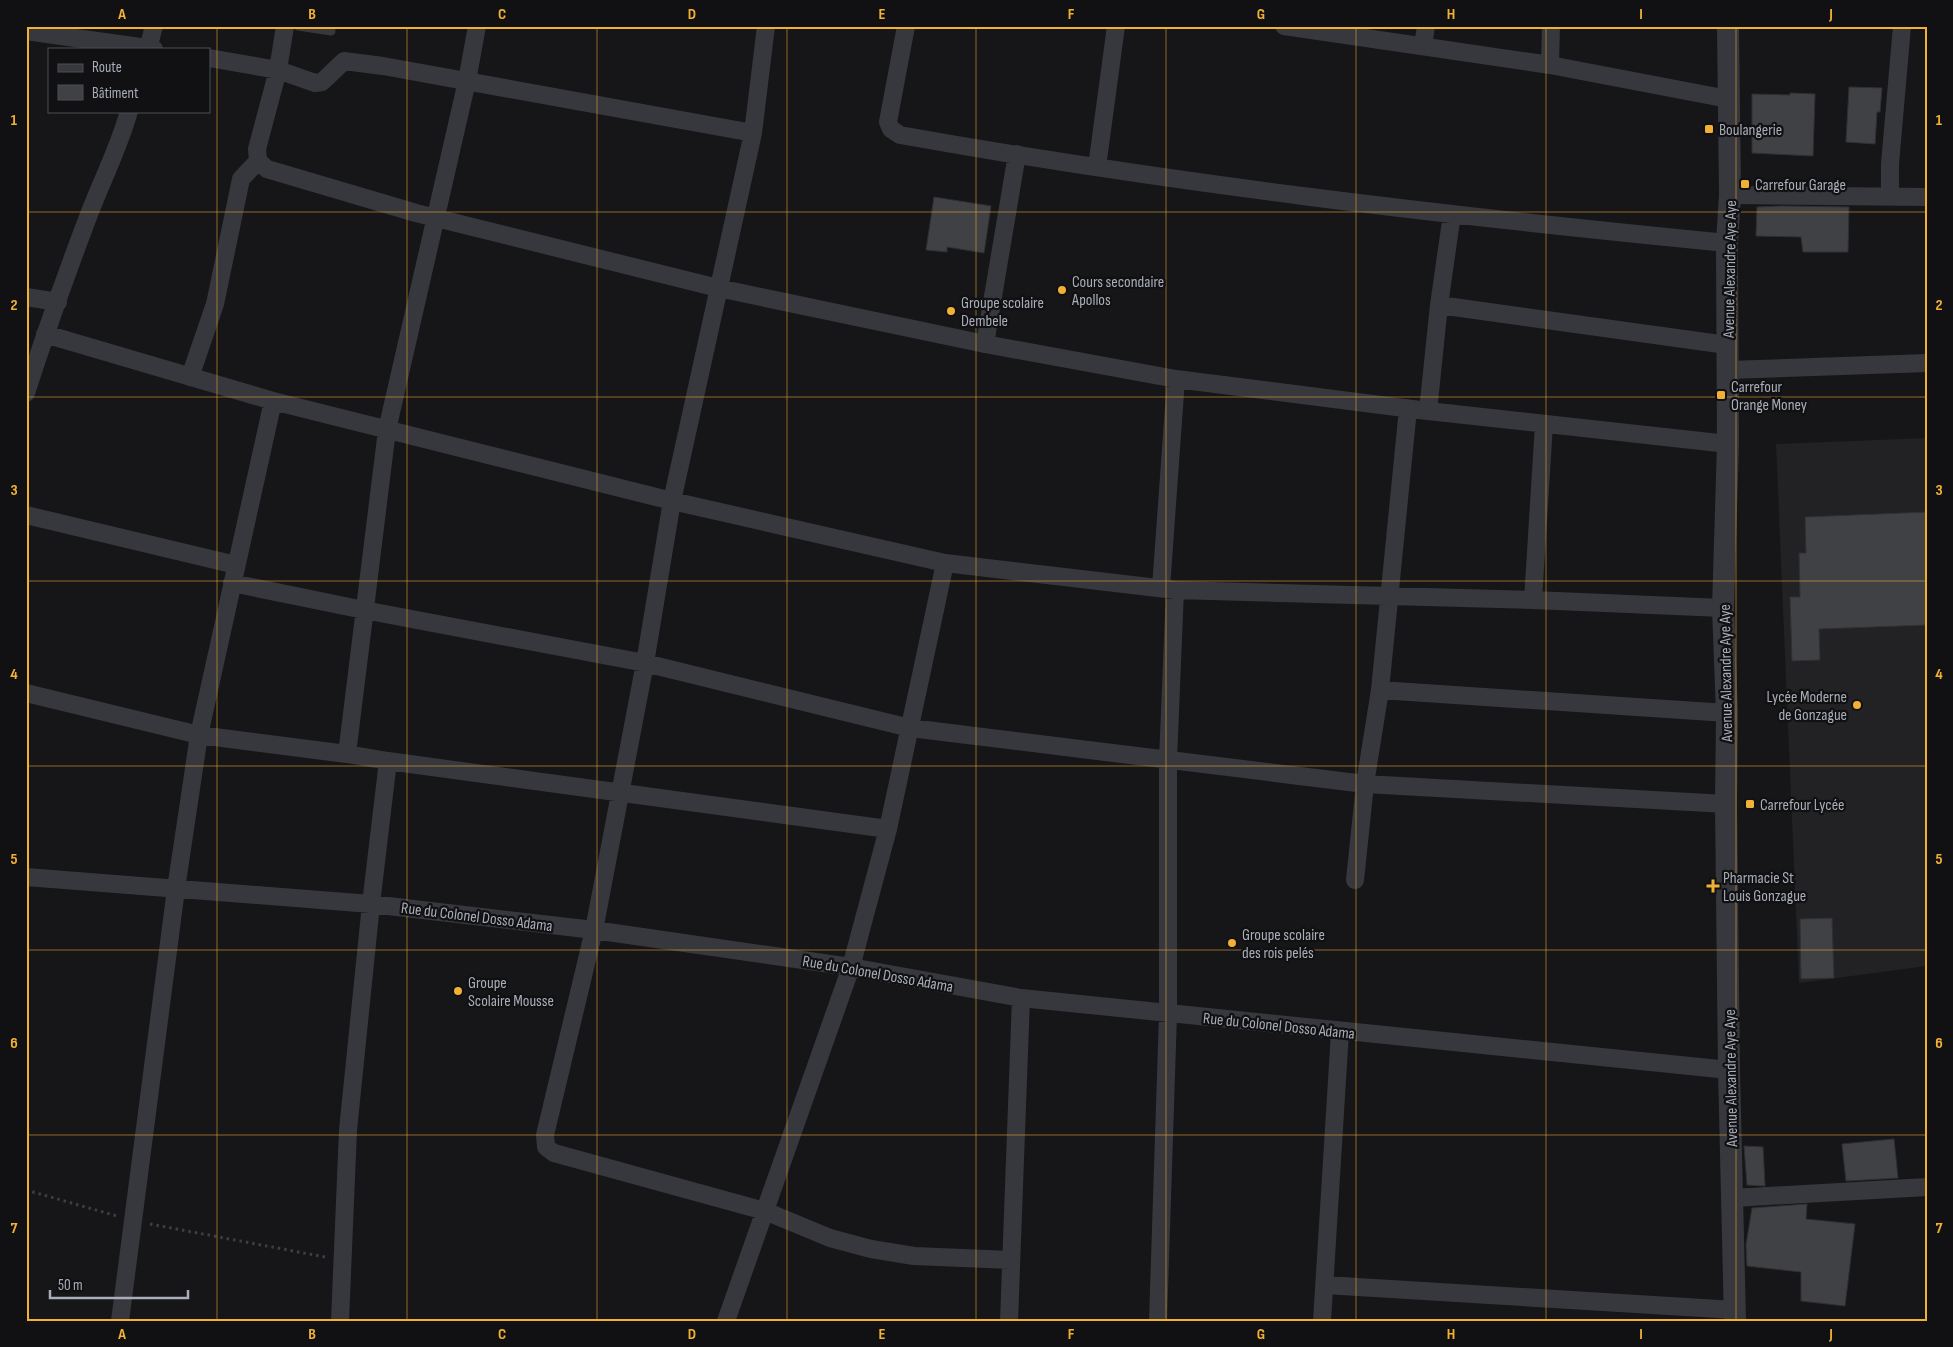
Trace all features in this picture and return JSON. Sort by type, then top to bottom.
[{"type":"street","points":[[26,31],[150,48],[154,26]]},
{"type":"street","points":[[258,162],[257,149],[278,70],[286,26]]},
{"type":"street","points":[[347,754],[387,430],[467,81],[477,26]]},
{"type":"street","points":[[766,26],[753,134],[672,501],[645,664],[594,930],[545,1135],[546,1146],[554,1153],[765,1210],[830,1238],[871,1249],[914,1256],[1011,1260]]},
{"type":"street","points":[[906,26],[888,122],[891,130],[900,135],[1234,188],[1727,244]]},
{"type":"street","points":[[1097,167],[1116,26]]},
{"type":"street","points":[[1284,26],[1314,28],[1550,65],[1728,99]]},
{"type":"street","points":[[1423,46],[1426,26]]},
{"type":"street","points":[[1550,65],[1551,26]]},
{"type":"street","name":"Avenue Alexandre Aye Aye","points":[[1728,26],[1730,195],[1727,244],[1728,444],[1723,608],[1727,713],[1726,804],[1729,1070],[1735,1315]]},
{"type":"street","points":[[1890,197],[1890,164],[1902,26]]},
{"type":"street","points":[[210,58],[278,70],[314,83],[322,82],[344,61],[467,81],[753,134]]},
{"type":"street","points":[[26,393],[45,334],[88,216],[130,112]]},
{"type":"street","points":[[986,344],[1017,154]]},
{"type":"street","points":[[258,162],[268,169],[436,218],[718,288],[986,344],[1176,379],[1408,409],[1728,444]]},
{"type":"street","points":[[190,377],[215,304],[241,178],[258,162]]},
{"type":"street","points":[[1730,195],[1927,197]]},
{"type":"street","points":[[1428,411],[1439,305],[1452,214]]},
{"type":"street","points":[[26,297],[58,302]]},
{"type":"street","points":[[1439,305],[1727,345]]},
{"type":"street","points":[[45,334],[273,401],[672,501],[944,563],[1168,589],[1723,608]]},
{"type":"street","points":[[1728,370],[1927,363]]},
{"type":"street","points":[[1158,1321],[1168,1014],[1168,589],[1176,379]]},
{"type":"street","points":[[120,1321],[176,889],[199,735],[273,401]]},
{"type":"street","points":[[1355,880],[1365,784],[1380,690],[1408,409]]},
{"type":"street","points":[[1533,600],[1544,424]]},
{"type":"street","points":[[26,515],[236,565]]},
{"type":"street","points":[[726,1321],[851,967],[888,829],[944,563]]},
{"type":"street","points":[[232,583],[645,664],[910,728],[1365,784],[1726,804]]},
{"type":"street","points":[[1380,690],[1727,713]]},
{"type":"street","points":[[26,693],[199,735],[888,829]]},
{"type":"street","points":[[340,1321],[348,1130],[388,761]]},
{"type":"street","name":"Rue du Colonel Dosso Adama","points":[[26,877],[371,904],[594,930],[851,967],[1021,998],[1340,1032],[1729,1070]]},
{"type":"street","points":[[1009,1321],[1021,998]]},
{"type":"street","points":[[1322,1321],[1340,1032]]},
{"type":"street","points":[[1733,1198],[1927,1187]]},
{"type":"street","points":[[1325,1285],[1735,1315]]},
{"type":"lane","points":[[298,26],[331,31]]},
{"type":"path","points":[[26,1190],[132,1221],[343,1260]]},
{"type":"shaded area","name":"Lycée Moderne de Gonzague","points":[[1927,438],[1927,966],[1799,983],[1776,444]]},
{"type":"building","points":[[1849,87],[1882,88],[1880,112],[1877,112],[1875,144],[1846,142]]},
{"type":"building","points":[[1790,93],[1815,94],[1813,156],[1752,153],[1752,94],[1790,95]]},
{"type":"building","points":[[934,197],[991,206],[984,253],[947,247],[947,252],[926,250]]},
{"type":"building","points":[[1757,207],[1849,207],[1848,252],[1803,252],[1801,237],[1756,236]]},
{"type":"building","points":[[1927,512],[1927,625],[1819,629],[1820,660],[1792,661],[1790,597],[1800,597],[1799,553],[1806,553],[1805,517]]},
{"type":"building","points":[[1832,918],[1834,978],[1801,979],[1800,919]]},
{"type":"building","points":[[1894,1139],[1898,1178],[1846,1181],[1842,1144]]},
{"type":"building","points":[[1744,1146],[1763,1147],[1765,1186],[1747,1185]]},
{"type":"building","points":[[1807,1204],[1806,1219],[1855,1224],[1845,1306],[1801,1301],[1801,1272],[1747,1266],[1746,1245],[1752,1208]]},
{"type":"place","name":"Boulangerie","points":[[1709,129]]},
{"type":"place","name":"Carrefour Garage","points":[[1745,184]]},
{"type":"place","name":"Cours secondaire Apollos","points":[[1062,290]]},
{"type":"place","name":"Groupe scolaire Dembele","points":[[951,311]]},
{"type":"place","name":"Carrefour Orange Money","points":[[1721,395]]},
{"type":"place","name":"Lycée Moderne de Gonzague","points":[[1857,705]]},
{"type":"place","name":"Carrefour Lycée","points":[[1750,804]]},
{"type":"place","name":"Pharmacie St Louis Gonzague","points":[[1713,886]]},
{"type":"place","name":"Groupe scolaire des rois pelés","points":[[1232,943]]},
{"type":"place","name":"Groupe Scolaire Mousse","points":[[458,991]]}]
